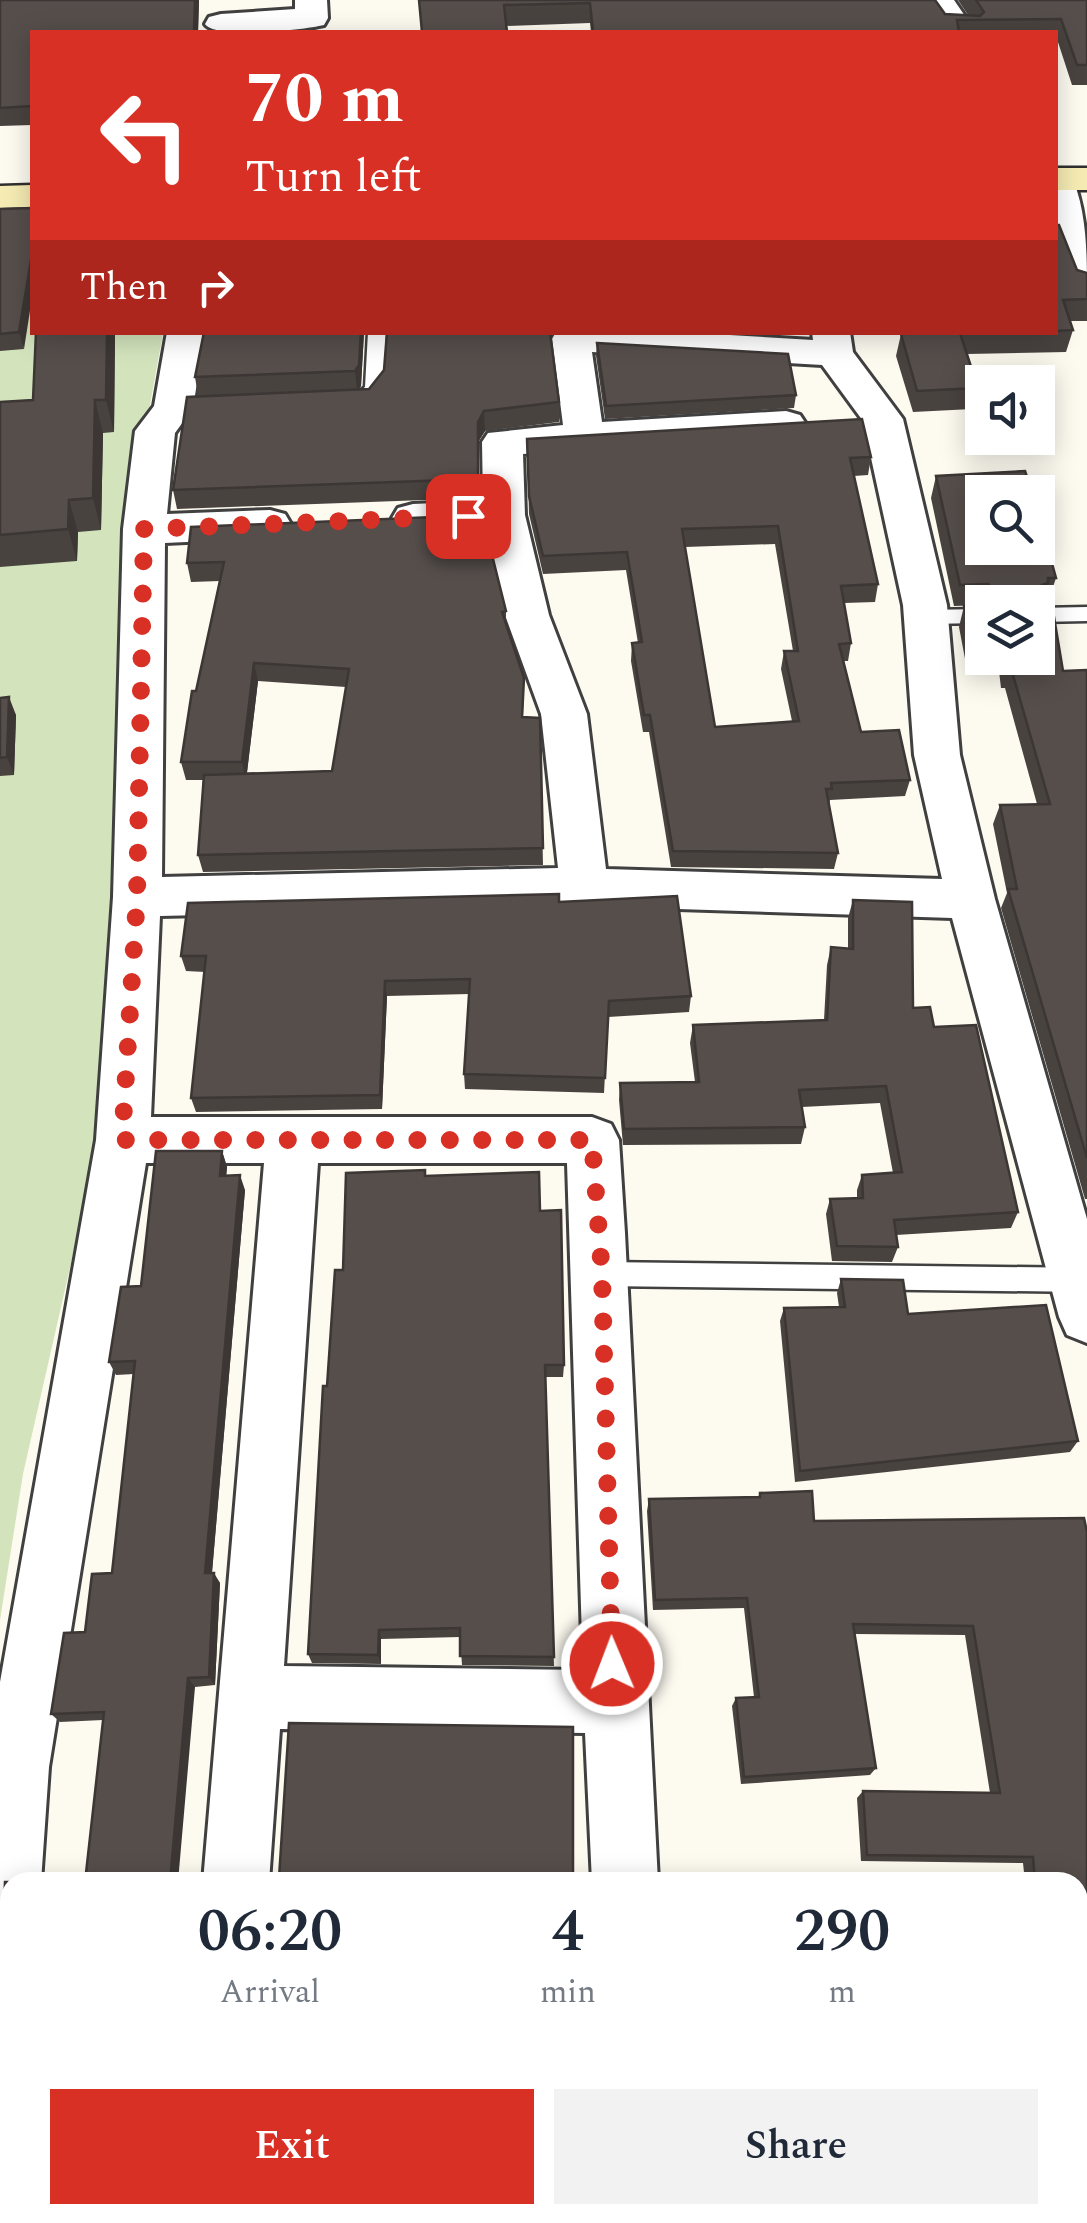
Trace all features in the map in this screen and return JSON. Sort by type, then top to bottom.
[{"type":"street","points":[[220,19],[312,18],[311,0]]},
{"type":"street","points":[[938,0],[959,30]]},
{"type":"street","points":[[1058,180],[1087,179]]},
{"type":"street","points":[[1058,190],[1087,282]]},
{"type":"street","points":[[0,197],[30,196]]},
{"type":"street","points":[[8,1872],[17,1766],[122,1140],[137,897],[144,529],[155,431],[183,408],[186,335]]},
{"type":"street","points":[[584,435],[571,339],[832,343],[850,421],[926,617],[937,755],[971,899],[1084,1293]]},
{"type":"street","points":[[584,887],[564,714],[528,615],[504,515],[502,442],[850,421]]},
{"type":"street","points":[[372,520],[504,515]]},
{"type":"street","points":[[144,529],[314,522]]},
{"type":"street","points":[[137,897],[584,887],[971,899]]},
{"type":"street","points":[[237,1872],[292,1138]]},
{"type":"street","points":[[122,1140],[592,1140],[602,1274],[612,1702],[624,1872]]},
{"type":"street","points":[[248,1698],[612,1702]]},
{"type":"lane","points":[[326,402],[364,401],[374,388],[377,335]]},
{"type":"lane","points":[[1055,615],[1087,614]]},
{"type":"lane","points":[[926,617],[965,616]]},
{"type":"lane","points":[[602,1274],[1084,1293]]},
{"type":"green space","points":[[30,309],[30,335],[163,335],[126,538],[102,1127],[23,1474],[0,1620],[0,310]]},
{"type":"building","points":[[0,0],[195,0],[194,30],[30,30],[30,106],[0,108]]},
{"type":"building","points":[[419,0],[935,0],[945,14],[980,16],[984,12],[976,0],[1087,0],[1087,65],[1077,65],[1061,19],[957,20],[959,30],[593,30],[590,3],[504,5],[507,30],[422,30]]},
{"type":"building","points":[[30,208],[30,266],[19,332],[0,334],[0,209]]},
{"type":"building","points":[[1058,225],[1077,270],[1087,273],[1087,299],[1063,300],[1073,330],[1058,331]]},
{"type":"building","points":[[36,335],[107,335],[106,400],[95,400],[93,498],[69,500],[68,529],[0,535],[0,402],[33,400]]},
{"type":"building","points":[[203,335],[361,335],[355,371],[195,377]]},
{"type":"building","points":[[387,335],[550,335],[559,402],[484,411],[478,422],[478,479],[173,490],[187,397],[369,389],[384,370]]},
{"type":"building","points":[[901,335],[961,335],[970,365],[965,365],[965,389],[917,391]]},
{"type":"building","points":[[597,343],[788,354],[796,395],[606,406]]},
{"type":"building","points":[[862,419],[871,457],[850,458],[878,584],[841,586],[851,643],[839,644],[861,732],[899,730],[910,780],[831,783],[832,789],[826,789],[838,853],[673,851],[650,715],[644,715],[632,643],[642,642],[627,552],[543,556],[529,496],[527,439]],"holes":[[[778,526],[798,651],[784,651],[799,721],[715,727],[682,529]]]},
{"type":"building","points":[[1025,471],[1026,475],[965,475],[965,565],[1052,565],[1056,578],[1048,578],[1048,583],[1042,585],[960,585],[936,476]]},
{"type":"building","points":[[482,515],[506,611],[502,612],[524,678],[522,717],[540,718],[543,848],[198,855],[204,775],[332,771],[349,669],[254,663],[242,762],[181,762],[192,691],[196,691],[224,562],[187,563],[191,527]]},
{"type":"building","points":[[1055,623],[1063,671],[1087,670],[1087,1158],[1008,889],[1017,889],[1000,805],[1050,804],[1013,675],[1055,675]]},
{"type":"building","points":[[9,697],[7,757],[0,758],[0,698]]},
{"type":"building","points":[[559,894],[559,902],[677,896],[691,996],[609,1001],[605,1078],[464,1074],[470,979],[385,981],[380,1095],[191,1098],[206,956],[181,956],[188,903]]},
{"type":"building","points":[[853,900],[912,902],[913,1008],[930,1007],[934,1027],[976,1025],[1018,1212],[894,1220],[898,1247],[837,1246],[830,1199],[863,1198],[862,1175],[902,1172],[886,1086],[799,1090],[805,1127],[624,1129],[620,1083],[699,1082],[693,1025],[827,1020],[831,947],[853,949]]},
{"type":"building","points":[[156,1151],[222,1151],[220,1176],[240,1175],[205,1573],[214,1573],[209,1677],[188,1678],[171,1872],[86,1872],[104,1712],[51,1714],[64,1633],[85,1632],[92,1574],[112,1573],[135,1361],[109,1362],[121,1287],[141,1286]]},
{"type":"building","points":[[425,1170],[425,1176],[539,1172],[540,1211],[561,1210],[564,1365],[545,1365],[554,1657],[460,1656],[460,1628],[379,1630],[378,1655],[308,1654],[323,1386],[327,1386],[335,1270],[343,1270],[346,1173]]},
{"type":"building","points":[[841,1279],[903,1280],[908,1314],[1046,1305],[1078,1441],[800,1471],[784,1308],[845,1307]]},
{"type":"building","points":[[812,1491],[814,1521],[1084,1518],[1087,1872],[1034,1872],[1033,1857],[867,1855],[863,1791],[1000,1793],[973,1626],[853,1624],[876,1768],[744,1777],[736,1698],[759,1697],[747,1598],[655,1600],[649,1499],[760,1497],[760,1493]]},
{"type":"building","points":[[289,1723],[573,1727],[573,1872],[279,1872]]},
{"type":"route","points":[[468,516],[144,529],[137,897],[122,1140],[592,1140],[602,1274],[612,1664]]}]
